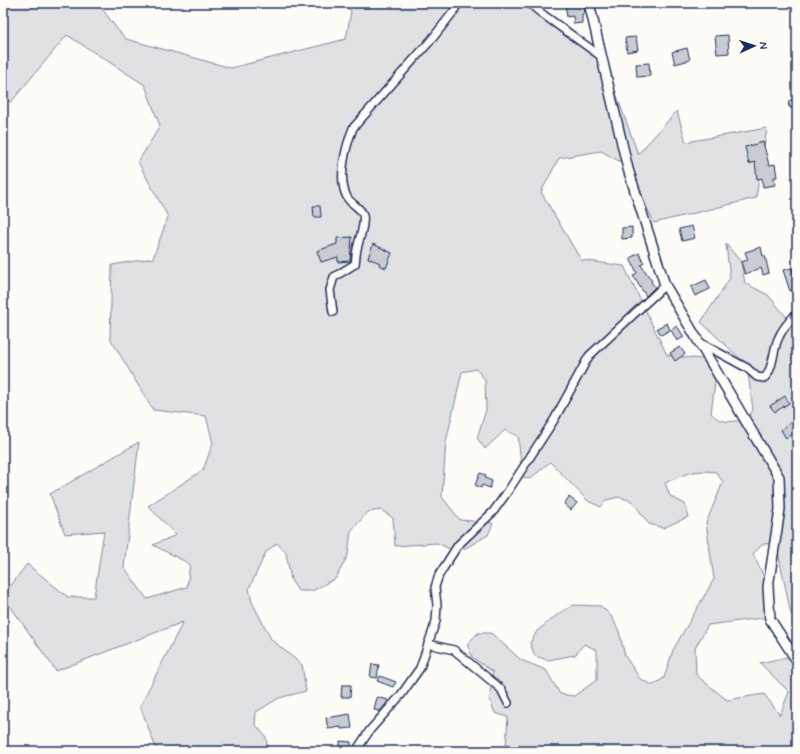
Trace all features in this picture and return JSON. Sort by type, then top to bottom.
[{"type":"street","points":[[332,312],[330,290],[334,278],[355,264],[357,247],[364,222],[362,213],[348,199],[344,191],[342,172],[347,142],[353,128],[432,39],[454,11],[458,3]]},
{"type":"street","points":[[529,3],[602,57]]},
{"type":"street","points":[[589,3],[628,169],[665,285],[779,477],[780,509],[768,587],[770,619],[797,661]]},
{"type":"street","points":[[356,751],[370,730],[401,695],[420,668],[436,621],[437,605],[435,587],[439,575],[458,545],[493,512],[508,491],[554,420],[589,356],[665,285]]},
{"type":"street","points":[[699,342],[746,368],[757,377],[764,378],[768,375],[770,370],[778,339],[788,323],[797,313]]},
{"type":"street","points":[[428,644],[454,650],[501,689],[508,703]]},
{"type":"shaded area","points":[[11,3],[98,3],[126,39],[231,68],[346,39],[351,11],[341,3],[532,3],[602,55],[638,154],[677,111],[686,142],[767,128],[756,198],[654,223],[628,166],[601,151],[559,158],[541,192],[581,260],[624,266],[667,355],[718,361],[711,413],[723,421],[746,420],[753,410],[747,365],[701,322],[730,278],[726,244],[741,262],[745,283],[768,295],[789,320],[797,319],[797,615],[791,614],[776,543],[763,544],[753,554],[768,585],[770,617],[708,625],[695,648],[696,675],[727,700],[764,694],[780,715],[789,692],[760,663],[787,657],[797,661],[797,751],[499,751],[506,746],[508,717],[495,713],[489,699],[493,672],[472,657],[467,644],[478,633],[491,633],[521,660],[546,670],[560,694],[574,696],[597,680],[597,650],[584,644],[575,655],[548,660],[535,656],[530,643],[537,631],[561,612],[574,605],[601,606],[612,617],[619,631],[625,656],[640,679],[653,685],[664,678],[673,650],[714,579],[706,523],[723,482],[716,472],[701,471],[684,475],[665,483],[670,496],[685,504],[688,517],[663,528],[649,524],[632,501],[619,497],[606,500],[601,507],[588,501],[550,462],[530,479],[516,475],[521,464],[518,436],[505,430],[485,449],[477,438],[486,410],[485,380],[476,369],[462,372],[446,442],[442,497],[460,520],[493,523],[488,535],[464,549],[450,549],[437,543],[395,546],[393,518],[381,510],[368,512],[351,531],[348,555],[336,578],[312,591],[298,591],[291,580],[286,553],[277,543],[266,552],[249,589],[252,602],[271,639],[302,665],[306,691],[279,698],[256,712],[255,724],[266,737],[268,751],[157,751],[140,706],[183,622],[56,671],[3,596],[27,564],[68,597],[94,597],[104,531],[65,534],[50,494],[139,442],[124,567],[147,599],[187,587],[190,564],[153,545],[176,535],[148,506],[203,470],[213,443],[206,416],[153,410],[110,338],[112,265],[153,258],[168,217],[138,162],[160,126],[145,85],[67,35],[11,102],[3,98],[3,15]]},
{"type":"building","points":[[565,3],[583,3],[585,14],[582,14],[582,23],[574,24],[573,16],[567,17]]},
{"type":"building","points":[[728,35],[729,53],[717,54],[715,36]]},
{"type":"building","points":[[636,37],[638,50],[627,52],[625,38]]},
{"type":"building","points":[[687,48],[690,60],[675,64],[672,52]]},
{"type":"building","points":[[649,63],[650,76],[637,77],[636,64]]},
{"type":"building","points":[[763,142],[769,165],[775,164],[777,177],[774,177],[775,185],[763,187],[762,178],[757,179],[755,162],[749,164],[745,147]]},
{"type":"building","points":[[313,206],[320,206],[321,217],[314,217]]},
{"type":"building","points":[[692,226],[695,238],[682,241],[679,229]]},
{"type":"building","points":[[632,227],[632,238],[622,239],[622,228]]},
{"type":"building","points":[[352,237],[350,261],[338,262],[338,257],[321,262],[317,251],[337,244],[337,238]]},
{"type":"building","points":[[373,244],[392,253],[386,268],[379,265],[380,263],[368,258]]},
{"type":"building","points":[[761,247],[769,273],[763,275],[761,268],[745,274],[741,262],[748,260],[745,252]]},
{"type":"building","points":[[639,253],[644,263],[641,265],[655,287],[646,296],[633,276],[637,273],[630,258]]},
{"type":"building","points":[[792,268],[794,277],[797,276],[797,288],[790,291],[783,270]]},
{"type":"building","points":[[706,280],[710,289],[695,296],[691,287]]},
{"type":"building","points":[[667,323],[670,330],[661,335],[657,328]]},
{"type":"building","points":[[677,326],[684,337],[677,341],[671,330]]},
{"type":"building","points":[[680,347],[685,354],[675,361],[670,353]]},
{"type":"building","points":[[785,396],[789,403],[775,412],[770,406]]},
{"type":"building","points":[[797,417],[797,449],[790,435],[786,438],[781,430]]},
{"type":"building","points":[[480,473],[486,475],[485,478],[492,481],[490,488],[482,485],[481,488],[475,485]]},
{"type":"building","points":[[569,497],[577,503],[571,510],[564,504]]},
{"type":"building","points":[[372,664],[379,665],[377,678],[370,677]]},
{"type":"building","points":[[380,676],[396,682],[393,687],[377,681]]},
{"type":"building","points":[[342,685],[351,685],[350,697],[341,697]]},
{"type":"building","points":[[377,697],[388,700],[380,711],[374,710]]},
{"type":"building","points":[[350,714],[352,728],[341,729],[341,727],[328,729],[326,718]]},
{"type":"building","points":[[340,741],[351,742],[351,751],[340,751]]}]
